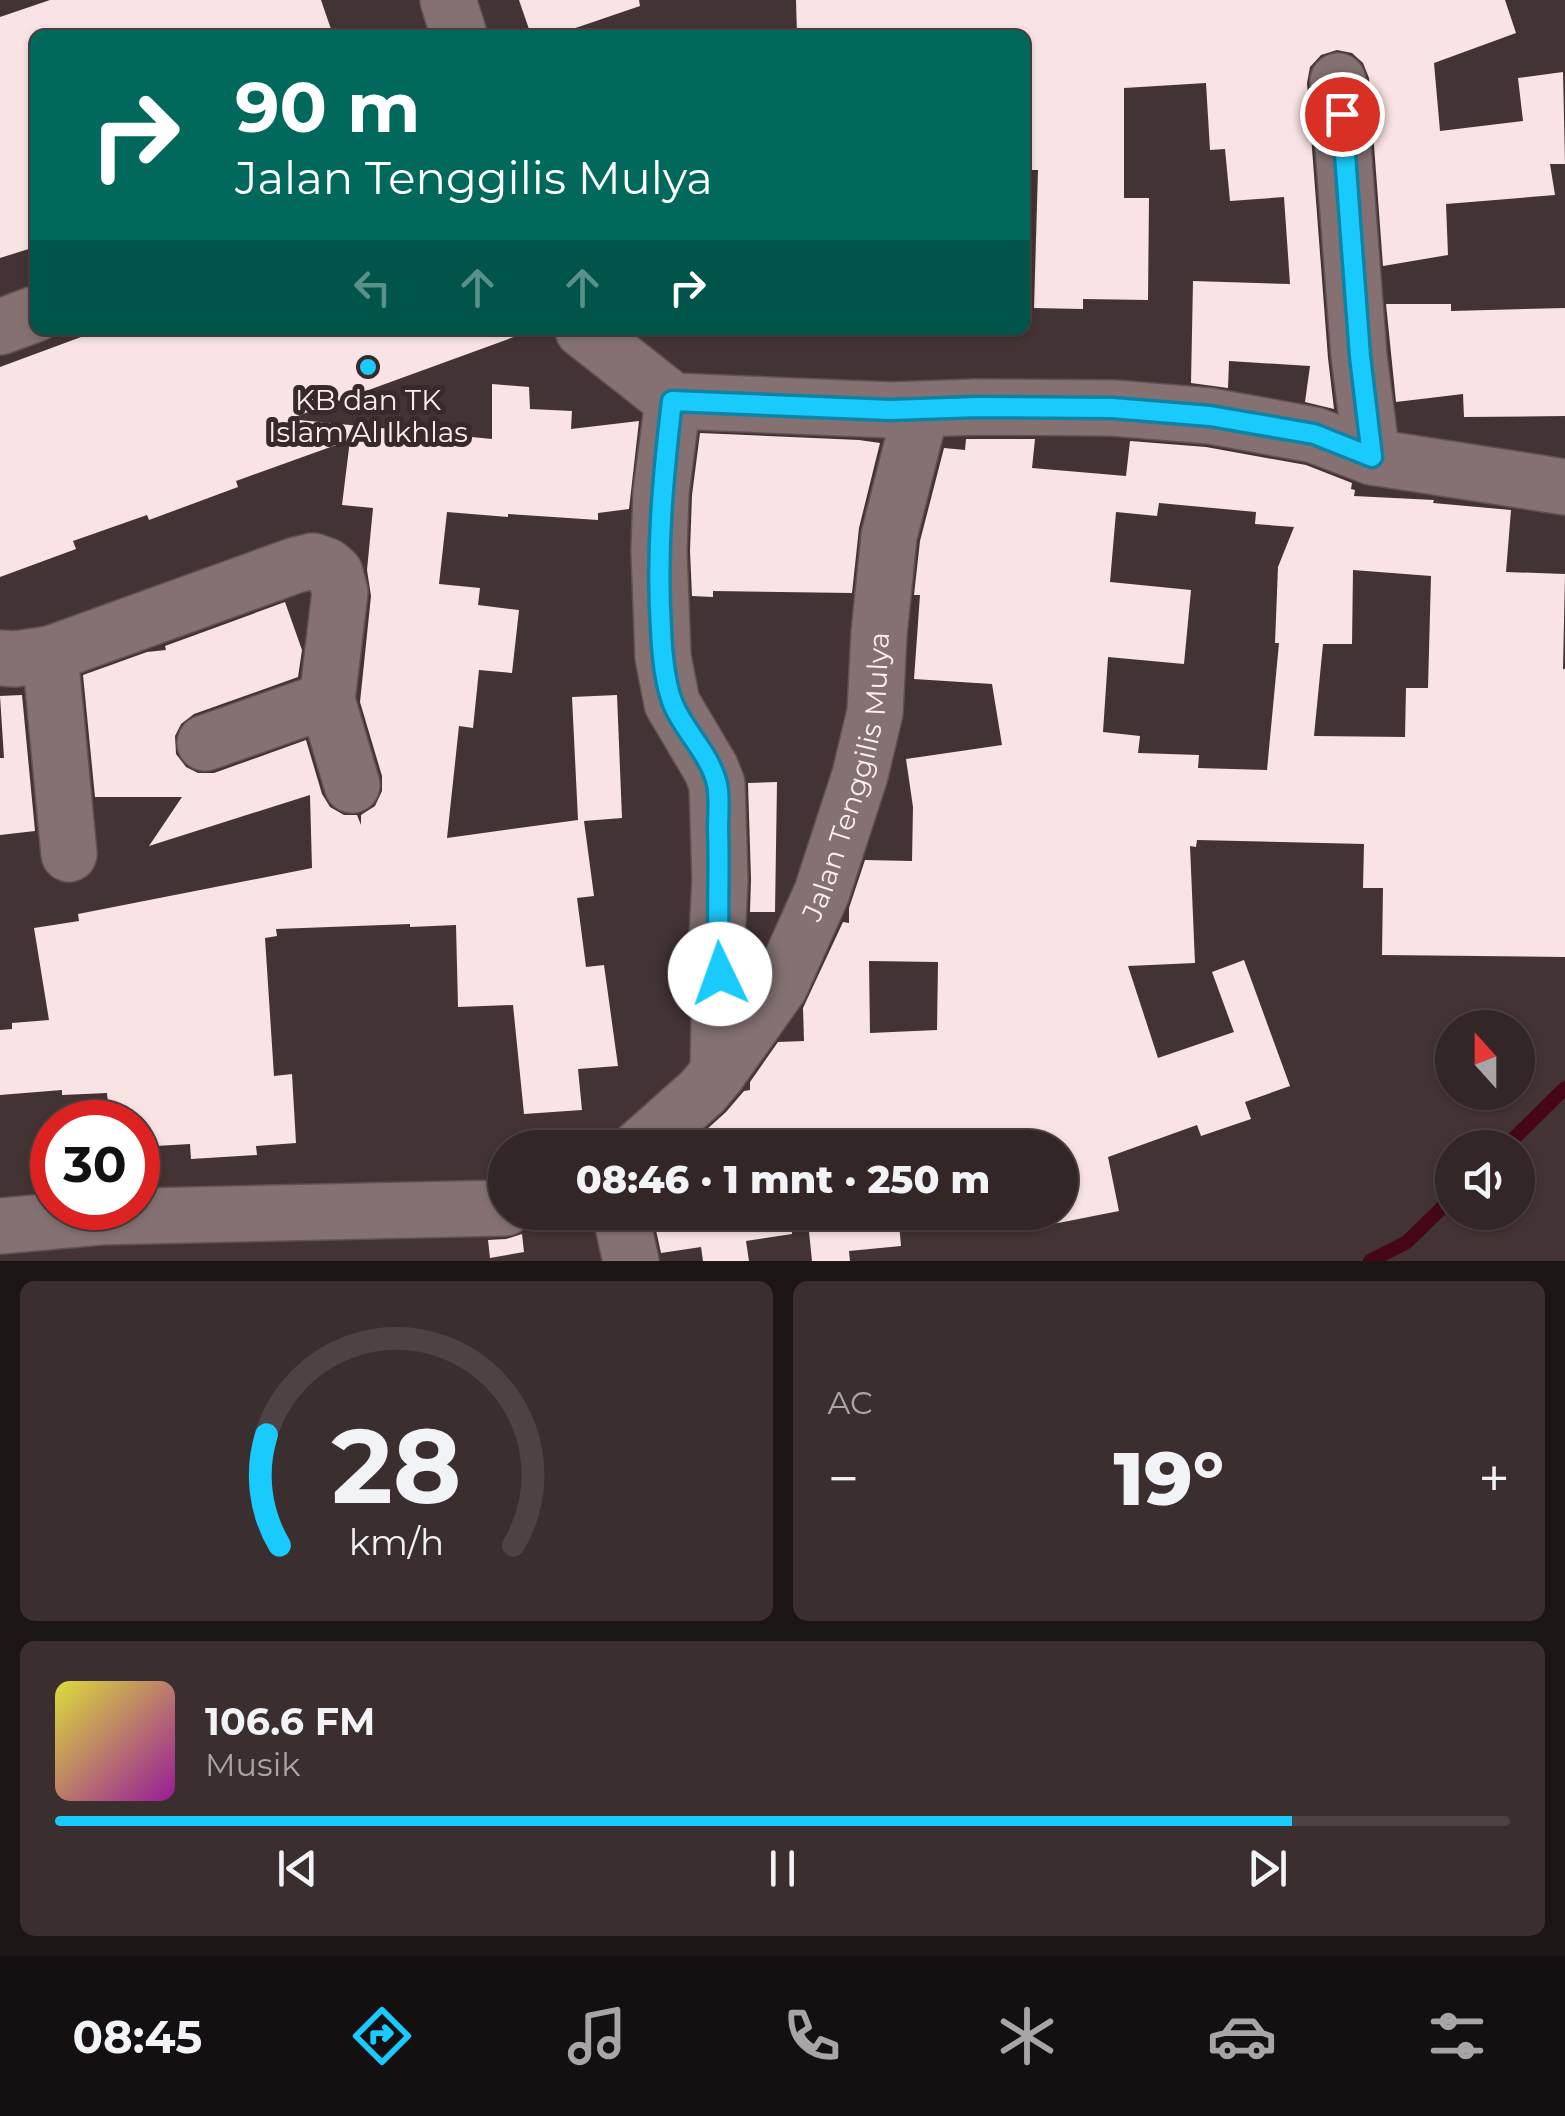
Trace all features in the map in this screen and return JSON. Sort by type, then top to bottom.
[{"type":"street","points":[[448,0],[457,30]]},
{"type":"street","points":[[1338,80],[1372,457]]},
{"type":"street","points":[[0,327],[30,316]]},
{"type":"street","points":[[589,335],[672,401],[921,410],[1112,408],[1210,416],[1314,434],[1372,457],[1565,488]]},
{"type":"street","points":[[672,401],[660,512],[661,638],[672,703],[717,784],[718,1073]]},
{"type":"street","name":"Jalan Tenggilis Mulya","points":[[659,1130],[718,1073],[780,986],[822,892],[860,776],[875,712],[889,536],[921,410]]},
{"type":"street","points":[[69,854],[25,656],[313,561],[335,573],[340,592],[327,700],[352,785]]},
{"type":"street","points":[[206,743],[327,700]]},
{"type":"street","points":[[0,1226],[102,1239],[488,1209]]},
{"type":"street","points":[[624,1230],[631,1261]]},
{"type":"building","points":[[50,0],[321,0],[331,30],[30,30],[30,249],[0,258],[0,17]]},
{"type":"building","points":[[519,0],[639,0],[640,6],[570,30],[529,30]]},
{"type":"building","points":[[796,0],[1505,0],[1516,33],[1434,63],[1440,131],[1523,121],[1518,78],[1563,72],[1565,164],[1550,164],[1555,195],[1446,204],[1448,255],[1383,266],[1369,78],[1363,63],[1352,53],[1337,50],[1321,55],[1310,67],[1307,83],[1334,409],[1305,402],[1310,366],[1229,361],[1228,388],[1191,383],[1193,281],[1290,284],[1284,197],[1230,201],[1225,149],[1210,150],[1206,83],[1124,88],[1124,198],[1149,198],[1148,300],[1083,299],[1083,309],[1034,308],[1038,170],[1030,170],[1030,30],[797,30]]},
{"type":"building","points":[[1386,304],[1451,304],[1451,311],[1565,308],[1565,416],[1464,417],[1463,394],[1396,402]]},
{"type":"building","points":[[86,335],[519,335],[289,419],[492,439],[492,384],[529,387],[530,409],[572,411],[571,429],[639,421],[629,509],[598,513],[598,520],[447,512],[439,584],[480,588],[478,605],[519,610],[512,673],[479,670],[473,728],[459,726],[447,838],[578,820],[572,697],[617,695],[622,818],[584,821],[594,896],[577,898],[586,967],[604,965],[618,1066],[578,1069],[582,1110],[524,1114],[513,1005],[458,1007],[456,925],[276,929],[277,936],[265,938],[274,1076],[292,1074],[296,1143],[256,1146],[257,1155],[191,1159],[190,1144],[160,1146],[160,1100],[108,1100],[107,1093],[62,1095],[62,1090],[0,1095],[0,1030],[12,1029],[12,1023],[49,1020],[34,928],[79,921],[78,914],[312,868],[310,795],[149,846],[182,797],[95,797],[83,675],[147,652],[166,650],[165,646],[285,602],[302,650],[298,677],[194,714],[181,724],[175,736],[176,754],[186,767],[198,773],[214,773],[306,740],[322,794],[330,807],[344,815],[357,815],[361,825],[361,815],[375,806],[382,791],[382,776],[360,702],[371,596],[367,570],[373,508],[342,505],[350,440],[236,481],[238,487],[149,520],[147,515],[73,541],[76,549],[0,577],[0,367]]},
{"type":"building","points":[[700,433],[880,443],[859,528],[852,593],[713,591],[713,597],[692,596],[692,495]]},
{"type":"building","points":[[966,439],[1035,439],[1032,468],[1126,476],[1130,441],[1206,447],[1306,465],[1352,483],[1354,496],[1434,500],[1433,503],[1511,510],[1506,572],[1565,574],[1565,957],[1382,955],[1383,888],[1363,888],[1364,844],[1197,840],[1196,847],[1190,846],[1195,963],[1128,966],[1158,1058],[1234,1032],[1212,972],[1244,960],[1290,1086],[1245,1102],[1251,1119],[1201,1136],[1197,1125],[1108,1157],[1119,1211],[1078,1219],[1078,1130],[706,1130],[744,1091],[750,1090],[750,1082],[778,1042],[804,1041],[803,1008],[843,922],[849,923],[849,908],[865,860],[912,861],[913,807],[906,759],[1002,745],[992,684],[914,679],[920,595],[914,595],[920,541],[944,448],[965,450]],"holes":[[[1159,503],[1256,512],[1255,524],[1294,527],[1278,567],[1275,643],[1279,643],[1267,770],[1198,768],[1199,755],[1138,753],[1140,736],[1103,732],[1108,657],[1184,664],[1191,590],[1110,582],[1116,512],[1157,516]],[[1353,570],[1431,576],[1428,688],[1406,688],[1405,737],[1314,736],[1323,644],[1352,644]],[[869,961],[938,962],[937,1030],[870,1033]]]},
{"type":"building","points":[[22,695],[35,831],[0,835],[0,758],[4,758],[0,696]]},
{"type":"building","points":[[777,782],[775,912],[750,912],[748,783]]},
{"type":"building","points":[[656,1230],[792,1230],[792,1234],[746,1241],[749,1261],[703,1261],[701,1247],[661,1253]]},
{"type":"building","points":[[809,1230],[900,1230],[901,1246],[849,1251],[850,1261],[812,1261]]},
{"type":"building","points":[[522,1234],[524,1252],[490,1258],[488,1240]]},
{"type":"waterway","points":[[1522,1130],[1565,1088]]},
{"type":"waterway","points":[[1370,1261],[1407,1242],[1435,1215]]},
{"type":"place","name":"KB dan TK Islam Al Ikhlas","points":[[368,367]]},
{"type":"route","points":[[720,974],[717,784],[672,703],[663,657],[659,598],[661,492],[672,401],[891,410],[1112,408],[1210,416],[1314,434],[1372,457],[1360,356],[1342,114]]}]
